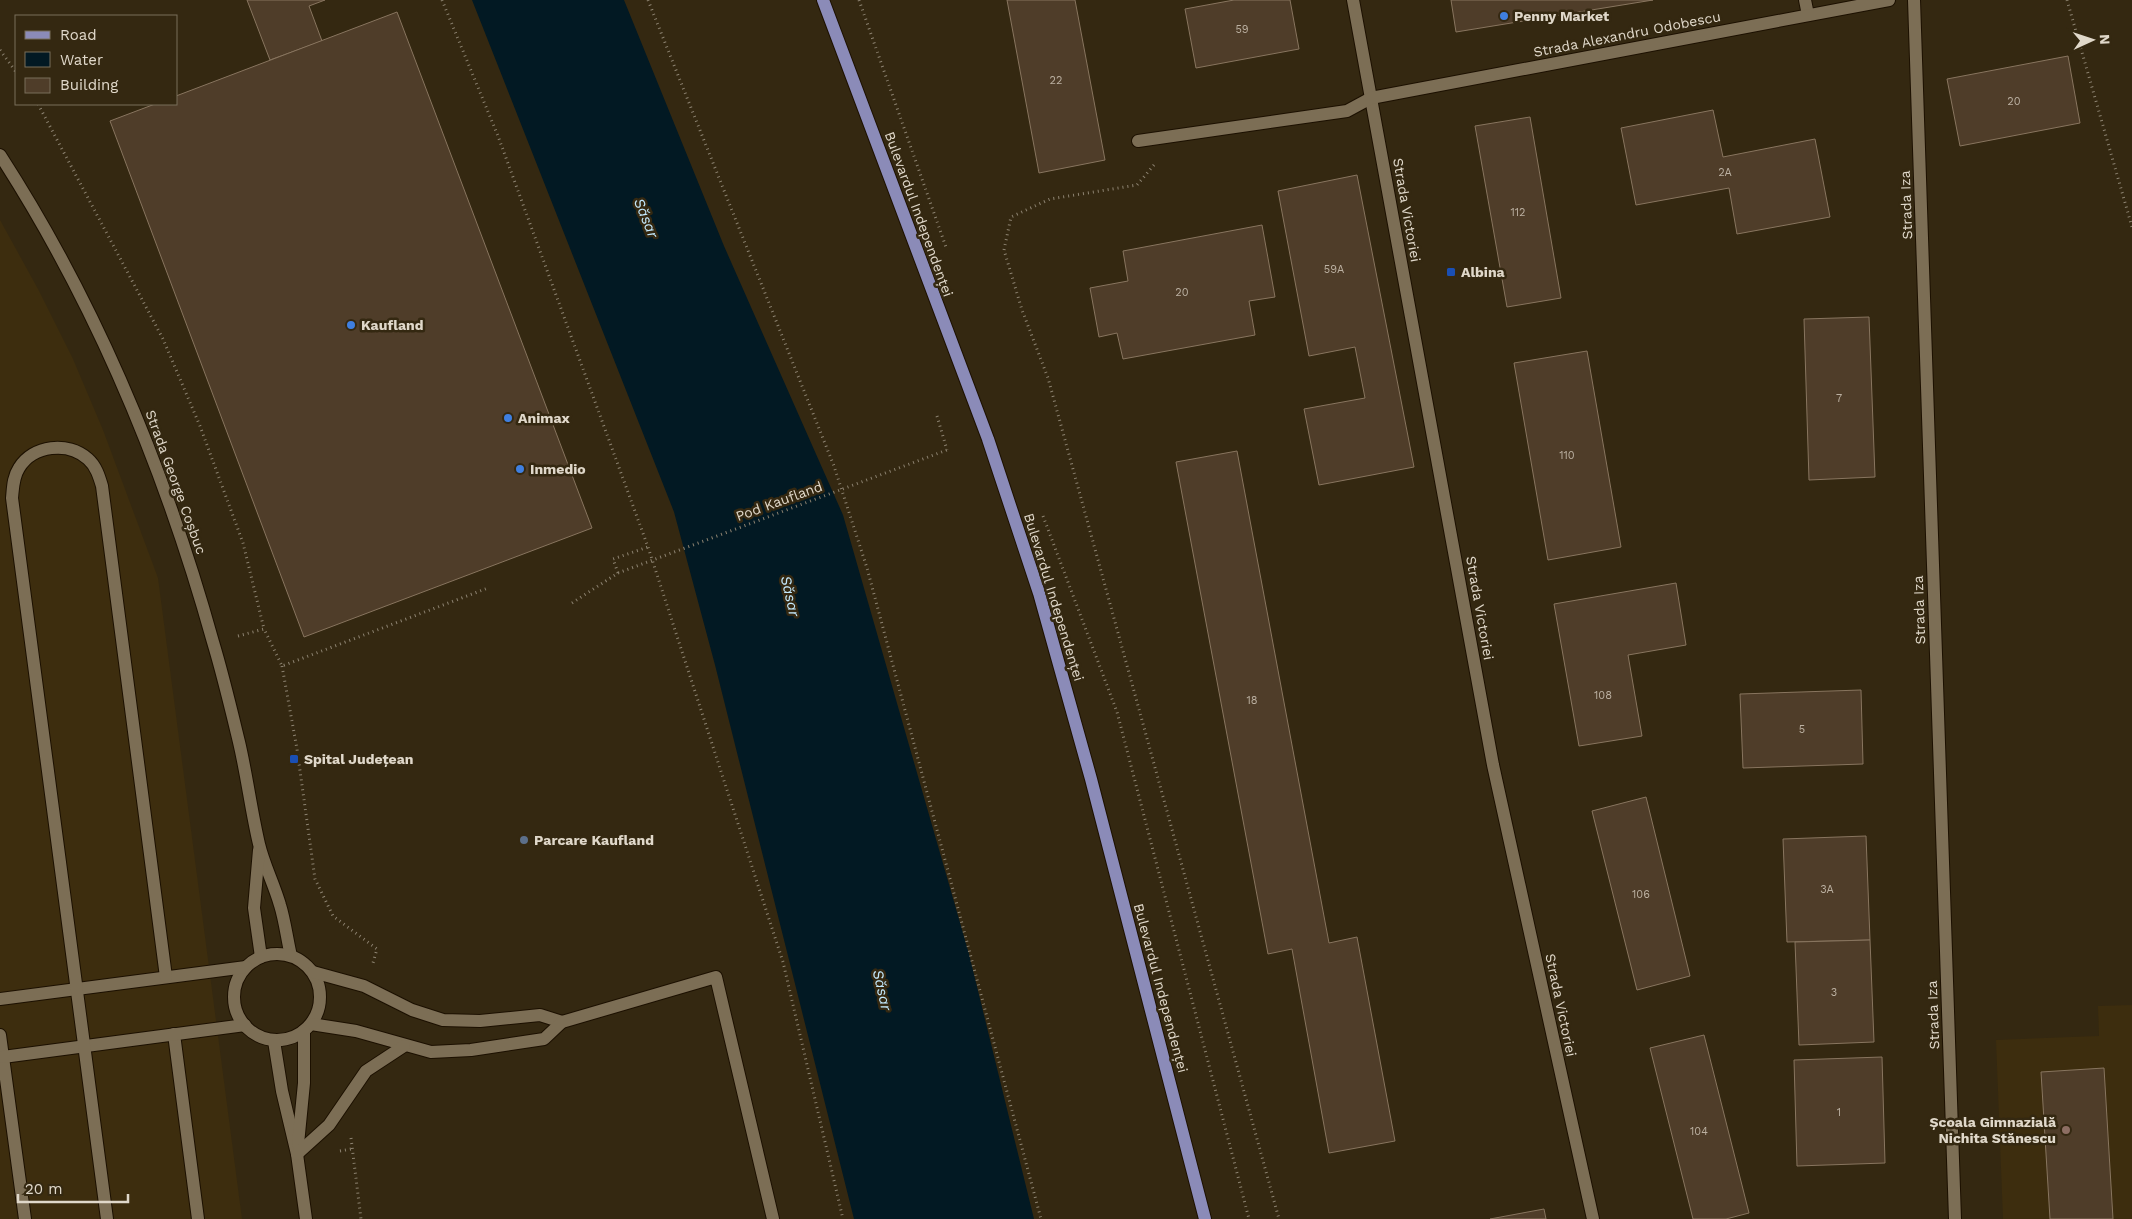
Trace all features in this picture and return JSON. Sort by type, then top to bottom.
[{"type":"main road","name":"Bulevardul Independenței","points":[[822,0],[988,439],[1039,593],[1091,780],[1205,1219]]},
{"type":"street","name":"Strada Victoriei","points":[[1353,0],[1494,765],[1593,1219]]},
{"type":"street","points":[[1805,0],[1808,15]]},
{"type":"street","name":"Strada Alexandru Odobescu","points":[[1138,140],[1347,111],[1371,98],[1889,0]]},
{"type":"street","name":"Strada Iza","points":[[1914,0],[1955,1219]]},
{"type":"street","name":"Strada George Coșbuc","points":[[0,155],[31,203],[65,263],[109,352],[137,417],[161,482],[191,567],[214,643],[239,743],[259,845],[280,906],[291,956]]},
{"type":"street","points":[[107,1219],[12,498],[13,482],[19,468],[30,456],[43,449],[59,447],[75,450],[88,459],[97,471],[102,486],[166,977]]},
{"type":"street","name":"Strada George Coșbuc","points":[[259,845],[254,908],[261,957]]},
{"type":"street","points":[[297,1154],[308,1027],[320,1003],[318,982],[313,972],[306,965],[291,956],[270,954],[261,957],[246,967],[238,978],[234,992],[235,1007],[245,1025],[261,1037],[274,1041],[295,1036],[308,1027],[356,1031],[404,1046],[431,1052],[455,1051],[544,1039],[562,1022],[716,977],[773,1219]]},
{"type":"street","points":[[0,1000],[246,967]]},
{"type":"street","points":[[313,972],[364,986],[412,1010],[443,1020],[480,1021],[540,1015],[562,1022]]},
{"type":"street","points":[[3,1057],[245,1025]]},
{"type":"street","points":[[174,1034],[198,1219]]},
{"type":"street","points":[[0,1035],[25,1219]]},
{"type":"street","points":[[274,1041],[282,1091],[297,1154],[306,1219]]},
{"type":"street","points":[[297,1154],[329,1125],[366,1071],[404,1046]]},
{"type":"path","points":[[442,0],[502,146],[648,547],[783,962],[843,1219]]},
{"type":"path","points":[[648,0],[834,466],[867,568],[1041,1219]]},
{"type":"path","points":[[2067,0],[2132,227]]},
{"type":"path","points":[[0,50],[15,71]]},
{"type":"path","points":[[39,105],[163,339],[200,426],[243,544],[264,629],[282,666],[298,749],[315,879],[333,916],[377,949],[372,965]]},
{"type":"path","points":[[1181,134],[1137,185],[1050,199],[1010,217],[1004,250],[1022,310],[1048,378],[1279,1219]]},
{"type":"path","name":"Pod Kaufland","points":[[572,603],[618,573],[947,450],[937,416]]},
{"type":"path","points":[[618,573],[613,559],[648,547]]},
{"type":"path","points":[[282,666],[488,588]]},
{"type":"path","points":[[214,643],[264,629]]},
{"type":"path","points":[[350,1132],[361,1219]]},
{"type":"shaded area","points":[[0,220],[38,289],[73,359],[103,430],[158,578],[242,1219],[0,1219]]},
{"type":"shaded area","name":"Școala Gimnazială Nichita Stănescu","points":[[2132,1005],[2132,1219],[2003,1219],[1996,1040],[2099,1036],[2098,1006]]},
{"type":"water","name":"Săsar","points":[[472,0],[624,0],[724,246],[843,515],[969,954],[1034,1219],[854,1219],[715,665],[674,512]]},
{"type":"building","points":[[247,0],[325,0],[309,6],[322,41],[270,60]]},
{"type":"building","points":[[1007,0],[1075,0],[1105,160],[1039,173]]},
{"type":"building","points":[[1234,0],[1290,0],[1299,49],[1196,68],[1185,9]]},
{"type":"building","name":"Penny Market","points":[[1451,0],[1653,0],[1456,32]]},
{"type":"building","name":"Kaufland","points":[[397,12],[592,528],[304,637],[110,121],[152,105],[178,105],[178,95]]},
{"type":"building","points":[[2068,56],[2080,123],[1960,146],[1947,79]]},
{"type":"building","points":[[1713,110],[1723,157],[1815,139],[1830,217],[1737,234],[1729,188],[1636,205],[1621,128]]},
{"type":"building","points":[[1530,117],[1561,298],[1507,307],[1475,126]]},
{"type":"building","points":[[1357,175],[1414,467],[1319,485],[1304,409],[1365,398],[1355,347],[1309,356],[1278,191]]},
{"type":"building","points":[[1262,225],[1275,297],[1249,301],[1255,335],[1123,359],[1117,333],[1099,337],[1090,288],[1128,281],[1123,251]]},
{"type":"building","points":[[1869,317],[1875,477],[1809,480],[1804,319]]},
{"type":"building","points":[[1587,351],[1621,547],[1548,560],[1514,363]]},
{"type":"building","points":[[1237,451],[1329,943],[1357,937],[1395,1141],[1329,1153],[1292,949],[1268,954],[1176,462]]},
{"type":"building","points":[[1676,583],[1686,645],[1628,655],[1642,736],[1579,746],[1554,604]]},
{"type":"building","points":[[1861,690],[1863,764],[1743,768],[1740,694]]},
{"type":"building","points":[[1646,797],[1690,976],[1637,990],[1592,811]]},
{"type":"building","points":[[1866,836],[1870,940],[1787,942],[1783,839]]},
{"type":"building","points":[[1870,940],[1874,1042],[1799,1045],[1795,942]]},
{"type":"building","points":[[1704,1035],[1749,1213],[1726,1219],[1693,1219],[1650,1048]]},
{"type":"building","points":[[1882,1057],[1885,1163],[1797,1166],[1794,1060]]},
{"type":"building","points":[[2104,1068],[2113,1219],[2050,1219],[2041,1072]]},
{"type":"building","points":[[1544,1209],[1546,1219],[1490,1219]]},
{"type":"place","name":"Penny Market","points":[[1504,16]]},
{"type":"place","name":"Albina","points":[[1451,272]]},
{"type":"place","name":"Kaufland","points":[[351,325]]},
{"type":"place","name":"Animax","points":[[508,418]]},
{"type":"place","name":"Inmedio","points":[[520,469]]},
{"type":"place","name":"Spital Județean","points":[[294,759]]},
{"type":"place","name":"Parcare Kaufland","points":[[524,840]]},
{"type":"place","name":"Școala Gimnazială Nichita Stănescu","points":[[2066,1130]]}]
